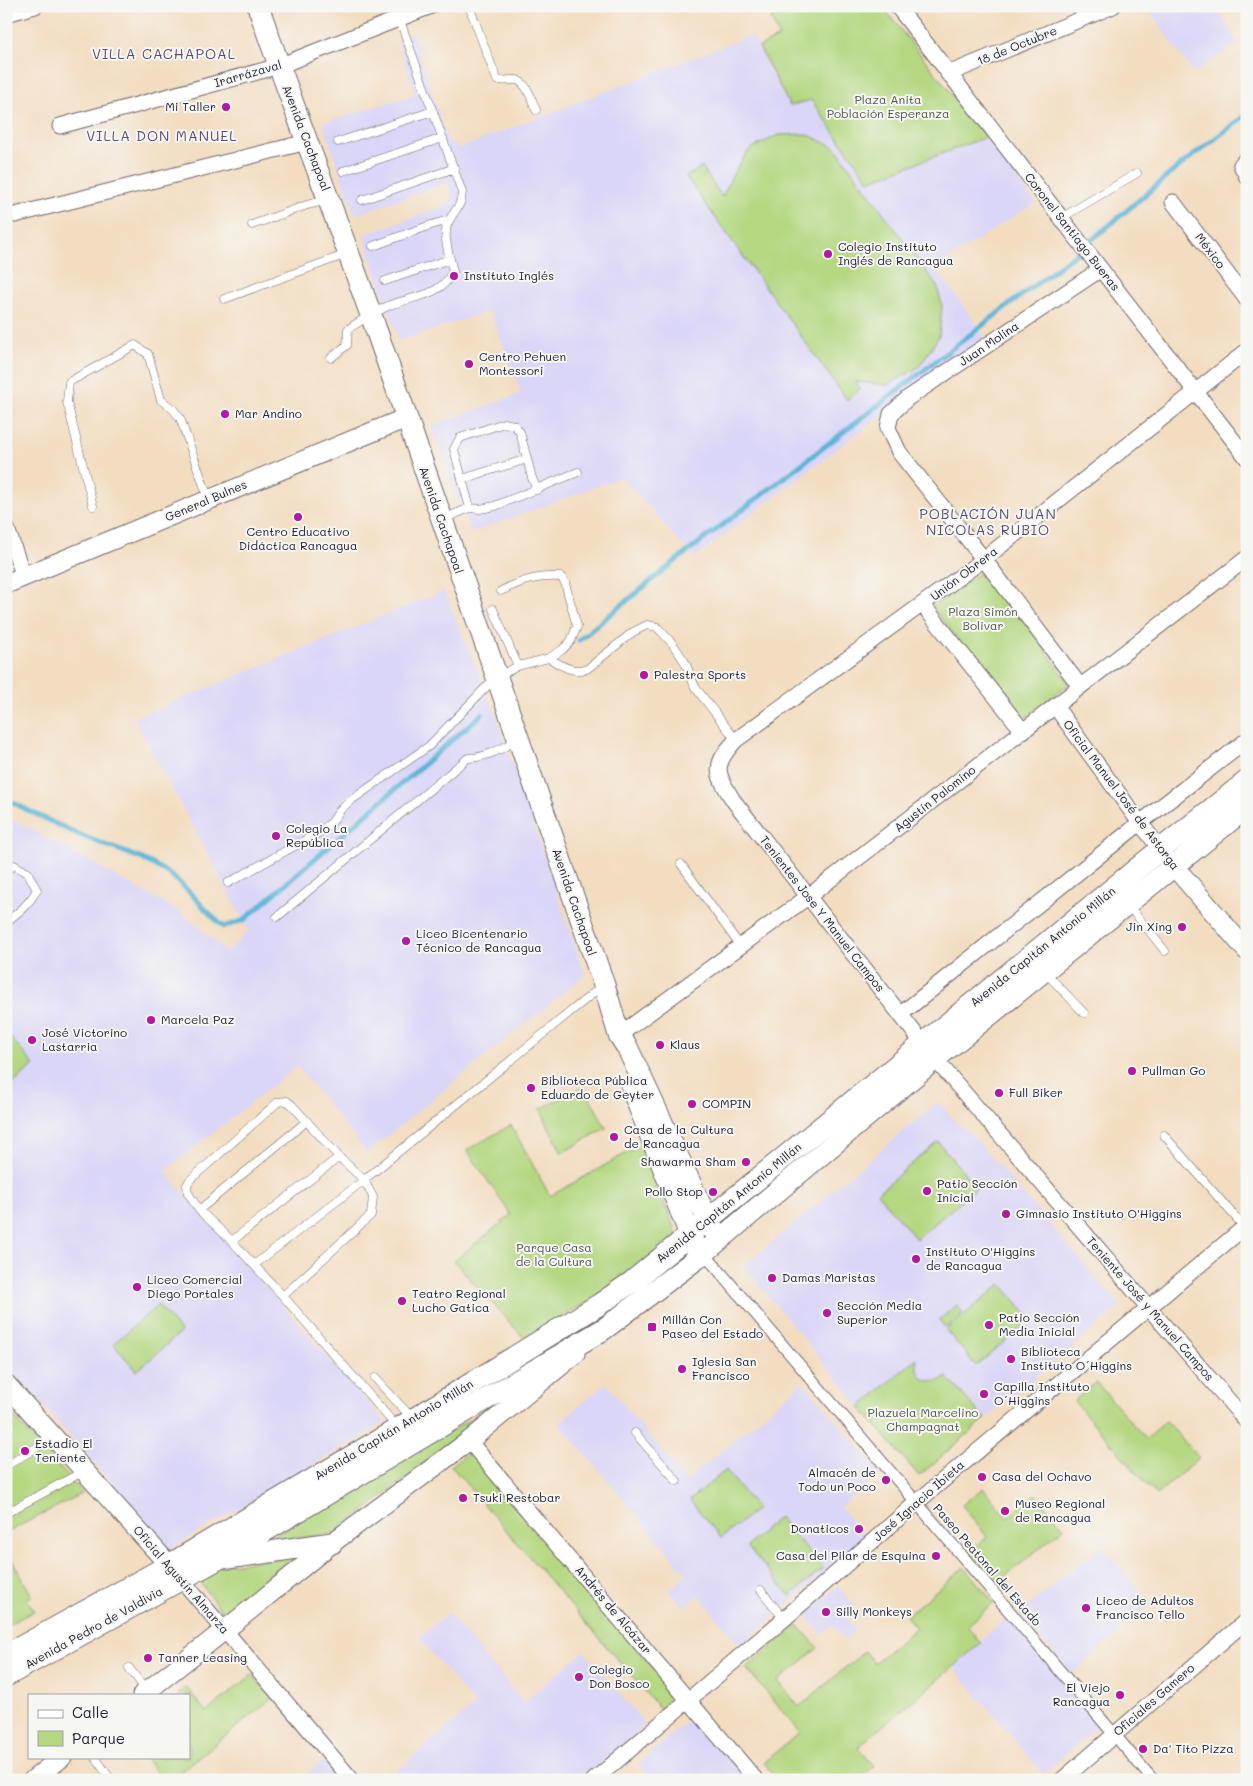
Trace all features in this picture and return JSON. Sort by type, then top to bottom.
[{"type":"main road","name":"Avenida Cachapoal","points":[[258,6],[371,315],[495,678],[604,985],[619,1035],[627,1047],[708,1220],[707,1250]]},
{"type":"main road","name":"Avenida Capitán Antonio Millán","points":[[175,1572],[218,1559],[604,1329],[707,1250],[929,1052],[1167,857],[1247,781]]},
{"type":"main road","name":"Avenida Capitán Antonio Millán","points":[[175,1572],[406,1424],[600,1304],[633,1281],[708,1220],[929,1052],[1043,970],[1127,903],[1167,857],[1247,807]]},
{"type":"main road","name":"Avenida Cachapoal","points":[[619,1035],[616,1050],[691,1234],[707,1250]]},
{"type":"main road","points":[[218,1559],[332,1543]]},
{"type":"main road","name":"Avenida Pedro de Valdivia","points":[[6,1654],[175,1572]]},
{"type":"main road","name":"Avenida Pedro de Valdivia","points":[[6,1676],[175,1572]]},
{"type":"street","points":[[6,14],[35,6]]},
{"type":"street","name":"Irarrázaval","points":[[60,126],[279,66],[431,6]]},
{"type":"street","name":"Coronel Santiago Bueras","points":[[897,6],[1247,458]]},
{"type":"street","name":"18 de Octubre","points":[[948,74],[1113,6]]},
{"type":"street","points":[[16,215],[307,142]]},
{"type":"street","points":[[1247,158],[1241,165],[1247,176]]},
{"type":"street","name":"México","points":[[1173,202],[1247,300]]},
{"type":"street","name":"Juan Molina","points":[[984,559],[899,452],[888,428],[891,414],[908,398],[1102,270]]},
{"type":"street","name":"Unión Obrera","points":[[722,782],[719,772],[720,760],[736,740],[984,559],[1247,351]]},
{"type":"street","name":"General Bulnes","points":[[6,584],[406,418]]},
{"type":"street","points":[[6,526],[24,576]]},
{"type":"street","name":"Agustín Palomino","points":[[619,1035],[810,896],[1247,558]]},
{"type":"street","points":[[984,559],[1080,686]]},
{"type":"street","points":[[923,605],[1023,731]]},
{"type":"street","name":"Oficial Manuel José de Astorga","points":[[1055,706],[1140,823],[1247,950]]},
{"type":"street","points":[[901,1014],[1247,740]]},
{"type":"street","name":"Tenientes Jose Y Manuel Campos","points":[[722,782],[733,800],[810,896],[929,1052]]},
{"type":"street","name":"Teniente José y Manuel Campos","points":[[929,1052],[1247,1422]]},
{"type":"street","name":"José Ignacio Ibieta","points":[[594,1780],[784,1619],[916,1503],[1245,1226]]},
{"type":"street","name":"Paseo Peatonal del Estado","points":[[707,1250],[916,1503],[1152,1780]]},
{"type":"street","name":"Avenida Capitán Antonio Millán","points":[[145,1693],[332,1543],[469,1441],[604,1329]]},
{"type":"street","name":"Oficial Agustín Almarza","points":[[6,1384],[175,1572],[352,1780]]},
{"type":"street","name":"Andrés de Alcázar","points":[[469,1441],[756,1780]]},
{"type":"street","name":"Oficiales Gamero","points":[[1062,1780],[1247,1620]]},
{"type":"street","points":[[33,1780],[61,1758]]},
{"type":"lane","points":[[469,6],[497,80],[502,82],[516,80],[520,82],[526,88],[536,110]]},
{"type":"lane","points":[[331,358],[346,345],[348,329],[391,305],[436,291],[447,282],[453,272],[445,234],[449,220],[458,210],[462,192],[455,168],[399,18]]},
{"type":"lane","points":[[338,142],[433,111]]},
{"type":"lane","points":[[343,171],[443,138]]},
{"type":"lane","points":[[362,200],[455,168]]},
{"type":"lane","points":[[1061,218],[1137,173]]},
{"type":"lane","points":[[252,225],[307,205],[330,199]]},
{"type":"lane","points":[[373,246],[449,220]]},
{"type":"lane","points":[[224,299],[348,254]]},
{"type":"lane","points":[[385,281],[450,259]]},
{"type":"lane","points":[[93,506],[67,402],[69,382],[135,345],[148,354],[161,400],[173,409],[180,418],[209,500]]},
{"type":"lane","points":[[470,508],[454,449],[456,442],[460,438],[504,423],[514,425],[520,432],[537,490]]},
{"type":"lane","points":[[462,480],[527,459]]},
{"type":"lane","points":[[441,520],[470,508],[480,509],[495,506],[578,472]]},
{"type":"lane","points":[[228,883],[318,834],[332,822],[340,810],[350,801],[429,746],[495,678],[518,666],[549,658],[562,650],[570,641],[577,626],[565,584],[561,577],[545,576],[520,581],[501,591]]},
{"type":"lane","points":[[493,609],[518,666]]},
{"type":"lane","points":[[549,658],[568,669],[579,672],[587,669],[633,632],[646,625],[657,627],[672,643],[685,662],[695,687],[736,740]]},
{"type":"lane","points":[[277,917],[468,758],[478,758],[494,753],[518,740]]},
{"type":"lane","points":[[681,864],[741,947]]},
{"type":"lane","points":[[6,871],[14,865],[28,873],[37,890],[20,912],[6,922]]},
{"type":"lane","points":[[1127,903],[1165,951]]},
{"type":"lane","points":[[1043,970],[1084,1013]]},
{"type":"lane","points":[[254,1265],[364,1180],[604,985]]},
{"type":"lane","points":[[283,1296],[371,1215],[373,1197],[364,1180],[339,1157],[308,1121],[287,1101],[278,1102],[190,1180],[187,1185],[188,1194],[199,1210],[232,1241],[283,1296],[406,1424]]},
{"type":"lane","points":[[199,1210],[308,1121]]},
{"type":"lane","points":[[1164,1135],[1245,1226]]},
{"type":"lane","points":[[232,1241],[339,1157]]},
{"type":"lane","points":[[375,1378],[406,1424]]},
{"type":"lane","points":[[635,1433],[677,1481]]},
{"type":"lane","points":[[6,1466],[54,1437]]},
{"type":"lane","points":[[6,1513],[84,1471]]},
{"type":"lane","points":[[761,1590],[784,1619]]},
{"type":"lane","points":[[129,1668],[145,1693]]},
{"type":"lane","points":[[96,1758],[111,1780]]},
{"type":"shaded area","points":[[1155,6],[1214,6],[1238,42],[1193,73],[1149,10]]},
{"type":"shaded area","name":"Colegio Instituto Inglés de Rancagua","points":[[412,32],[447,140],[460,148],[752,35],[790,106],[811,100],[869,181],[986,137],[1035,203],[935,267],[985,336],[694,558],[622,477],[471,533],[431,426],[521,393],[490,311],[399,341],[363,235],[453,203],[448,182],[355,215],[323,123],[416,94],[397,40]]},
{"type":"shaded area","points":[[444,591],[496,715],[585,975],[367,1153],[297,1066],[165,1171],[385,1422],[170,1549],[6,1364],[6,817],[26,826],[185,915],[227,952],[249,931],[134,718]]},
{"type":"shaded area","name":"Instituto O'Higgins de Rancagua","points":[[938,1102],[957,1123],[970,1133],[1121,1306],[985,1419],[966,1397],[939,1382],[928,1381],[920,1375],[917,1367],[917,1358],[860,1407],[744,1266]]},
{"type":"shaded area","points":[[803,1382],[880,1473],[840,1507],[866,1537],[740,1645],[698,1595],[683,1607],[669,1590],[687,1575],[559,1423],[606,1383],[686,1481]]},
{"type":"shaded area","name":"Liceo de Adultos Francisco Tello","points":[[1101,1546],[1151,1604],[1072,1674],[1019,1614]]},
{"type":"shaded area","points":[[838,1586],[854,1605],[843,1614],[856,1630],[845,1640],[833,1625],[822,1634],[805,1614]]},
{"type":"shaded area","name":"Colegio Don Bosco","points":[[448,1613],[523,1702],[584,1651],[646,1725],[581,1780],[386,1780],[475,1705],[419,1638]]},
{"type":"shaded area","points":[[1007,1618],[1099,1725],[1043,1774],[951,1664]]},
{"type":"shaded area","points":[[693,1716],[748,1780],[651,1780],[638,1764]]},
{"type":"shaded area","points":[[325,1760],[343,1780],[298,1780]]},
{"type":"green space","name":"Plaza Anita Población Esperanza","points":[[803,6],[882,6],[986,137],[869,181],[811,100],[790,106],[759,47],[779,37],[771,18]]},
{"type":"green space","points":[[806,134],[835,147],[937,286],[942,306],[939,336],[919,367],[888,385],[856,382],[860,389],[847,400],[686,177],[702,167],[722,197],[733,174],[749,150],[778,135]]},
{"type":"green space","name":"Plaza Simón Bolivar","points":[[986,568],[1070,684],[1021,721],[932,607]]},
{"type":"green space","points":[[9,1036],[34,1065],[6,1090],[6,1038]]},
{"type":"green space","points":[[584,1087],[606,1128],[562,1153],[540,1109]]},
{"type":"green space","name":"Parque Casa de la Cultura","points":[[511,1125],[550,1196],[641,1145],[677,1235],[600,1296],[524,1338],[454,1261],[511,1215],[467,1150]]},
{"type":"green space","name":"Patio Sección Inicial","points":[[938,1142],[977,1188],[916,1239],[877,1193]]},
{"type":"green space","name":"Patio Sección Media Inicial","points":[[1001,1284],[1031,1319],[976,1366],[946,1330]]},
{"type":"green space","points":[[158,1305],[181,1332],[137,1371],[113,1344]]},
{"type":"green space","points":[[957,1305],[963,1313],[946,1328],[939,1320]]},
{"type":"green space","name":"Plazuela Marcelino Champagnat","points":[[917,1358],[918,1371],[921,1376],[929,1381],[941,1380],[947,1377],[985,1419],[919,1476],[860,1407]]},
{"type":"green space","points":[[1096,1382],[1146,1439],[1166,1421],[1199,1458],[1156,1495],[1074,1401]]},
{"type":"green space","points":[[516,1392],[336,1533],[261,1543]]},
{"type":"green space","name":"Estadio El Teniente","points":[[6,1408],[83,1493],[6,1533]]},
{"type":"green space","points":[[468,1453],[477,1459],[676,1695],[660,1709],[451,1466]]},
{"type":"green space","points":[[726,1470],[757,1509],[721,1538],[690,1500]]},
{"type":"green space","points":[[983,1488],[1007,1518],[1036,1494],[1064,1528],[997,1583],[970,1552],[987,1537],[962,1505]]},
{"type":"green space","points":[[779,1517],[823,1568],[790,1596],[747,1546]]},
{"type":"green space","points":[[6,1549],[32,1596],[27,1599],[34,1611],[7,1625]]},
{"type":"green space","points":[[304,1556],[230,1611],[220,1609],[202,1585],[203,1576],[219,1565]]},
{"type":"green space","points":[[964,1567],[994,1603],[967,1626],[981,1643],[858,1747],[874,1766],[858,1780],[778,1780],[764,1763],[800,1732],[746,1668],[798,1625],[818,1648],[778,1681],[799,1707],[865,1651],[874,1663],[916,1628],[906,1616]]},
{"type":"green space","points":[[252,1675],[272,1699],[170,1780],[162,1780],[145,1758],[190,1758],[190,1694],[178,1694],[186,1687],[206,1712]]},
{"type":"waterway","points":[[579,640],[673,563],[1074,255],[1177,168],[1247,114]]},
{"type":"waterway","points":[[6,799],[66,829],[158,867],[181,884],[224,927],[244,920],[482,714]]},
{"type":"place","name":"Mi Taller","points":[[226,107]]},
{"type":"place","name":"Colegio Instituto Inglés de Rancagua","points":[[828,254]]},
{"type":"place","name":"Instituto Inglés","points":[[454,276]]},
{"type":"place","name":"Centro Pehuen Montessori","points":[[469,364]]},
{"type":"place","name":"Mar Andino","points":[[225,414]]},
{"type":"place","name":"Centro Educativo Didáctica Rancagua","points":[[298,517]]},
{"type":"place","name":"Palestra Sports","points":[[644,675]]},
{"type":"place","name":"Colegio La República","points":[[276,836]]},
{"type":"place","name":"Jin Xing","points":[[1182,927]]},
{"type":"place","name":"Liceo Bicentenario Técnico de Rancagua","points":[[406,941]]},
{"type":"place","name":"Marcela Paz","points":[[151,1020]]},
{"type":"place","name":"José Victorino Lastarria","points":[[32,1040]]},
{"type":"place","name":"Klaus","points":[[660,1045]]},
{"type":"place","name":"Pullman Go","points":[[1132,1071]]},
{"type":"place","name":"Biblioteca Pública Eduardo de Geyter","points":[[531,1088]]},
{"type":"place","name":"Full Biker","points":[[999,1093]]},
{"type":"place","name":"COMPIN","points":[[692,1104]]},
{"type":"place","name":"Casa de la Cultura de Rancagua","points":[[614,1137]]},
{"type":"place","name":"Shawarma Sham","points":[[746,1162]]},
{"type":"place","name":"Patio Sección Inicial","points":[[927,1191]]},
{"type":"place","name":"Pollo Stop","points":[[713,1192]]},
{"type":"place","name":"Gimnasio Instituto O'Higgins","points":[[1006,1214]]},
{"type":"place","name":"Instituto O'Higgins de Rancagua","points":[[916,1259]]},
{"type":"place","name":"Damas Maristas","points":[[772,1278]]},
{"type":"place","name":"Liceo Comercial Diego Portales","points":[[137,1287]]},
{"type":"place","name":"Teatro Regional Lucho Gatica","points":[[402,1301]]},
{"type":"place","name":"Sección Media Superior","points":[[827,1313]]},
{"type":"place","name":"Patio Sección Media Inicial","points":[[989,1325]]},
{"type":"place","name":"Millán Con Paseo del Estado","points":[[652,1327]]},
{"type":"place","name":"Biblioteca Instituto O´Higgins","points":[[1011,1359]]},
{"type":"place","name":"Iglesia San Francisco","points":[[682,1369]]},
{"type":"place","name":"Capilla Instituto O´Higgins","points":[[984,1394]]},
{"type":"place","name":"Estadio El Teniente","points":[[25,1451]]},
{"type":"place","name":"Casa del Ochavo","points":[[982,1477]]},
{"type":"place","name":"Almacén de Todo un Poco","points":[[886,1480]]},
{"type":"place","name":"Tsuki Restobar","points":[[463,1498]]},
{"type":"place","name":"Museo Regional de Rancagua","points":[[1005,1511]]},
{"type":"place","name":"Donaticos","points":[[859,1529]]},
{"type":"place","name":"Casa del Pilar de Esquina","points":[[936,1556]]},
{"type":"place","name":"Liceo de Adultos Francisco Tello","points":[[1086,1608]]},
{"type":"place","name":"Silly Monkeys","points":[[826,1612]]},
{"type":"place","name":"Tanner Leasing","points":[[148,1658]]},
{"type":"place","name":"Colegio Don Bosco","points":[[579,1677]]},
{"type":"place","name":"El Viejo Rancagua","points":[[1120,1695]]},
{"type":"place","name":"Da' Tito Pizza","points":[[1143,1749]]},
{"type":"district","name":"VILLA CACHAPOAL","points":[[164,54]]},
{"type":"district","name":"VILLA DON MANUEL","points":[[162,136]]},
{"type":"district","name":"POBLACIÓN JUAN NICOLAS RUBIO","points":[[988,522]]}]
